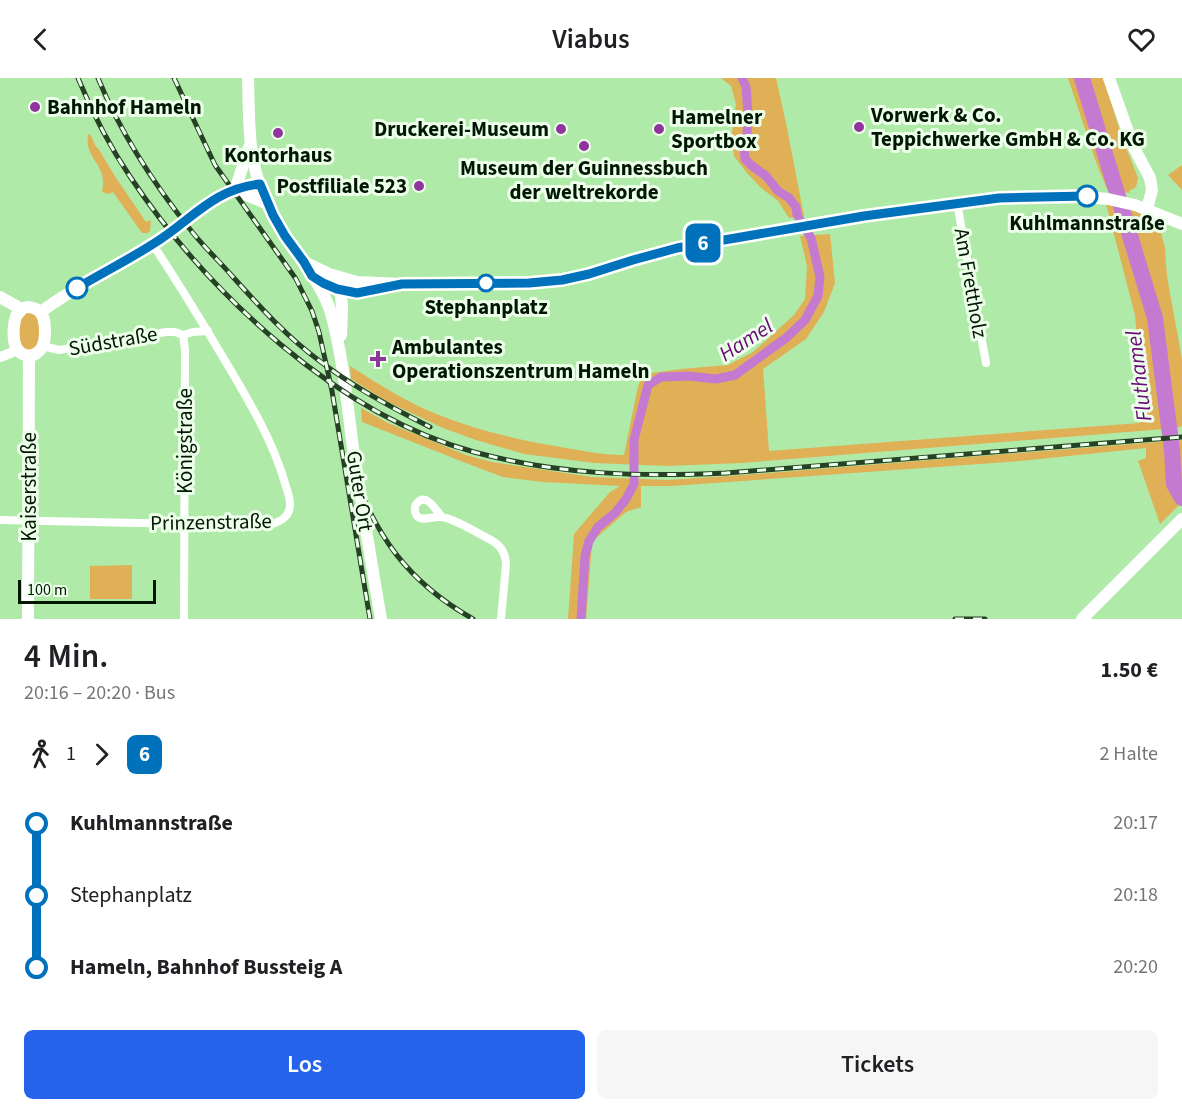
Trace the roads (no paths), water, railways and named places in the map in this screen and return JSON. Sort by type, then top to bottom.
[{"type":"main road","points":[[248,78],[253,159],[260,184],[285,236],[304,262],[325,299],[336,310]]},
{"type":"main road","points":[[1109,78],[1133,146],[1150,178],[1152,189],[1141,207]]},
{"type":"main road","points":[[235,190],[251,140]]},
{"type":"main road","points":[[40,312],[61,297],[153,244],[197,210],[222,195],[248,185],[260,184]]},
{"type":"main road","points":[[235,190],[268,204]]},
{"type":"main road","points":[[336,310],[331,299],[337,289],[345,285],[357,287],[402,284],[529,283],[562,280],[677,248],[809,225],[999,198],[1087,196],[1141,207],[1182,224]]},
{"type":"main road","points":[[304,262],[357,287]]},
{"type":"main road","points":[[329,274],[337,289]]},
{"type":"main road","points":[[312,276],[337,289]]},
{"type":"main road","points":[[336,310],[357,287]]},
{"type":"main road","points":[[0,297],[20,311]]},
{"type":"main road","points":[[30,307],[40,312],[44,321],[43,346],[39,352],[29,356],[17,349],[14,342],[14,323],[16,316],[24,308],[30,307]]},
{"type":"main road","name":"Guter Ort","points":[[336,310],[341,321],[341,363],[359,490],[381,619]]},
{"type":"main road","name":"Kaiserstraße","points":[[28,619],[29,356]]},
{"type":"main road","points":[[1082,619],[1180,521]]},
{"type":"street","name":"Am Frettholz","points":[[957,203],[986,363]]},
{"type":"street","name":"Prinzenstraße","points":[[0,520],[272,524],[287,516],[290,507],[288,495],[277,459],[259,419],[153,244]]},
{"type":"street","name":"Südstraße","points":[[43,346],[59,350],[166,332],[183,335]]},
{"type":"street","points":[[183,335],[192,332],[208,332]]},
{"type":"street","name":"Königstraße","points":[[183,335],[185,350],[184,619]]},
{"type":"street","points":[[0,357],[17,349]]},
{"type":"street","points":[[442,517],[491,540],[502,549],[506,564],[501,619]]},
{"type":"waterway","name":"Hamel","points":[[581,619],[585,556],[589,541],[598,527],[615,513],[634,484],[634,440],[648,385],[661,377],[688,376],[716,379],[735,375],[786,338],[805,320],[818,296],[820,277],[811,238],[797,215],[796,207],[789,198],[778,191],[766,176],[745,159],[744,147],[748,115],[746,87],[742,78]]},
{"type":"waterway","name":"Fluthamel","points":[[1082,78],[1155,318],[1172,450],[1174,484],[1182,498]]},
{"type":"railway","points":[[78,78],[102,129],[131,178],[162,221],[198,264],[238,305],[280,344],[326,379],[374,410],[423,434],[474,452],[537,466],[568,470],[662,475],[726,473],[1182,437]]},
{"type":"railway","points":[[98,78],[128,139],[166,197],[198,239],[264,311],[297,343],[334,371],[374,397],[430,427]]},
{"type":"railway","points":[[174,78],[215,165],[296,279],[312,311],[332,391],[370,619]]},
{"type":"railway","points":[[351,466],[371,514],[397,555],[430,589],[473,619]]},
{"type":"railway","points":[[955,619],[985,619]]},
{"type":"place","name":"Bahnhof Hameln","points":[[35,107]]},
{"type":"place","name":"Vorwerk & Co. Teppichwerke GmbH & Co. KG","points":[[859,127]]},
{"type":"place","name":"Druckerei-Museum","points":[[561,129]]},
{"type":"place","name":"Hamelner Sportbox","points":[[659,129]]},
{"type":"place","name":"Kontorhaus","points":[[278,133]]},
{"type":"place","name":"Museum der Guinnessbuch der weltrekorde","points":[[584,146]]},
{"type":"place","name":"Postfiliale 523","points":[[419,186]]},
{"type":"place","name":"Kuhlmannstraße","points":[[1087,196]]},
{"type":"place","name":"Stephanplatz","points":[[486,283]]},
{"type":"place","name":"Ambulantes Operationszentrum Hameln","points":[[378,359]]}]
